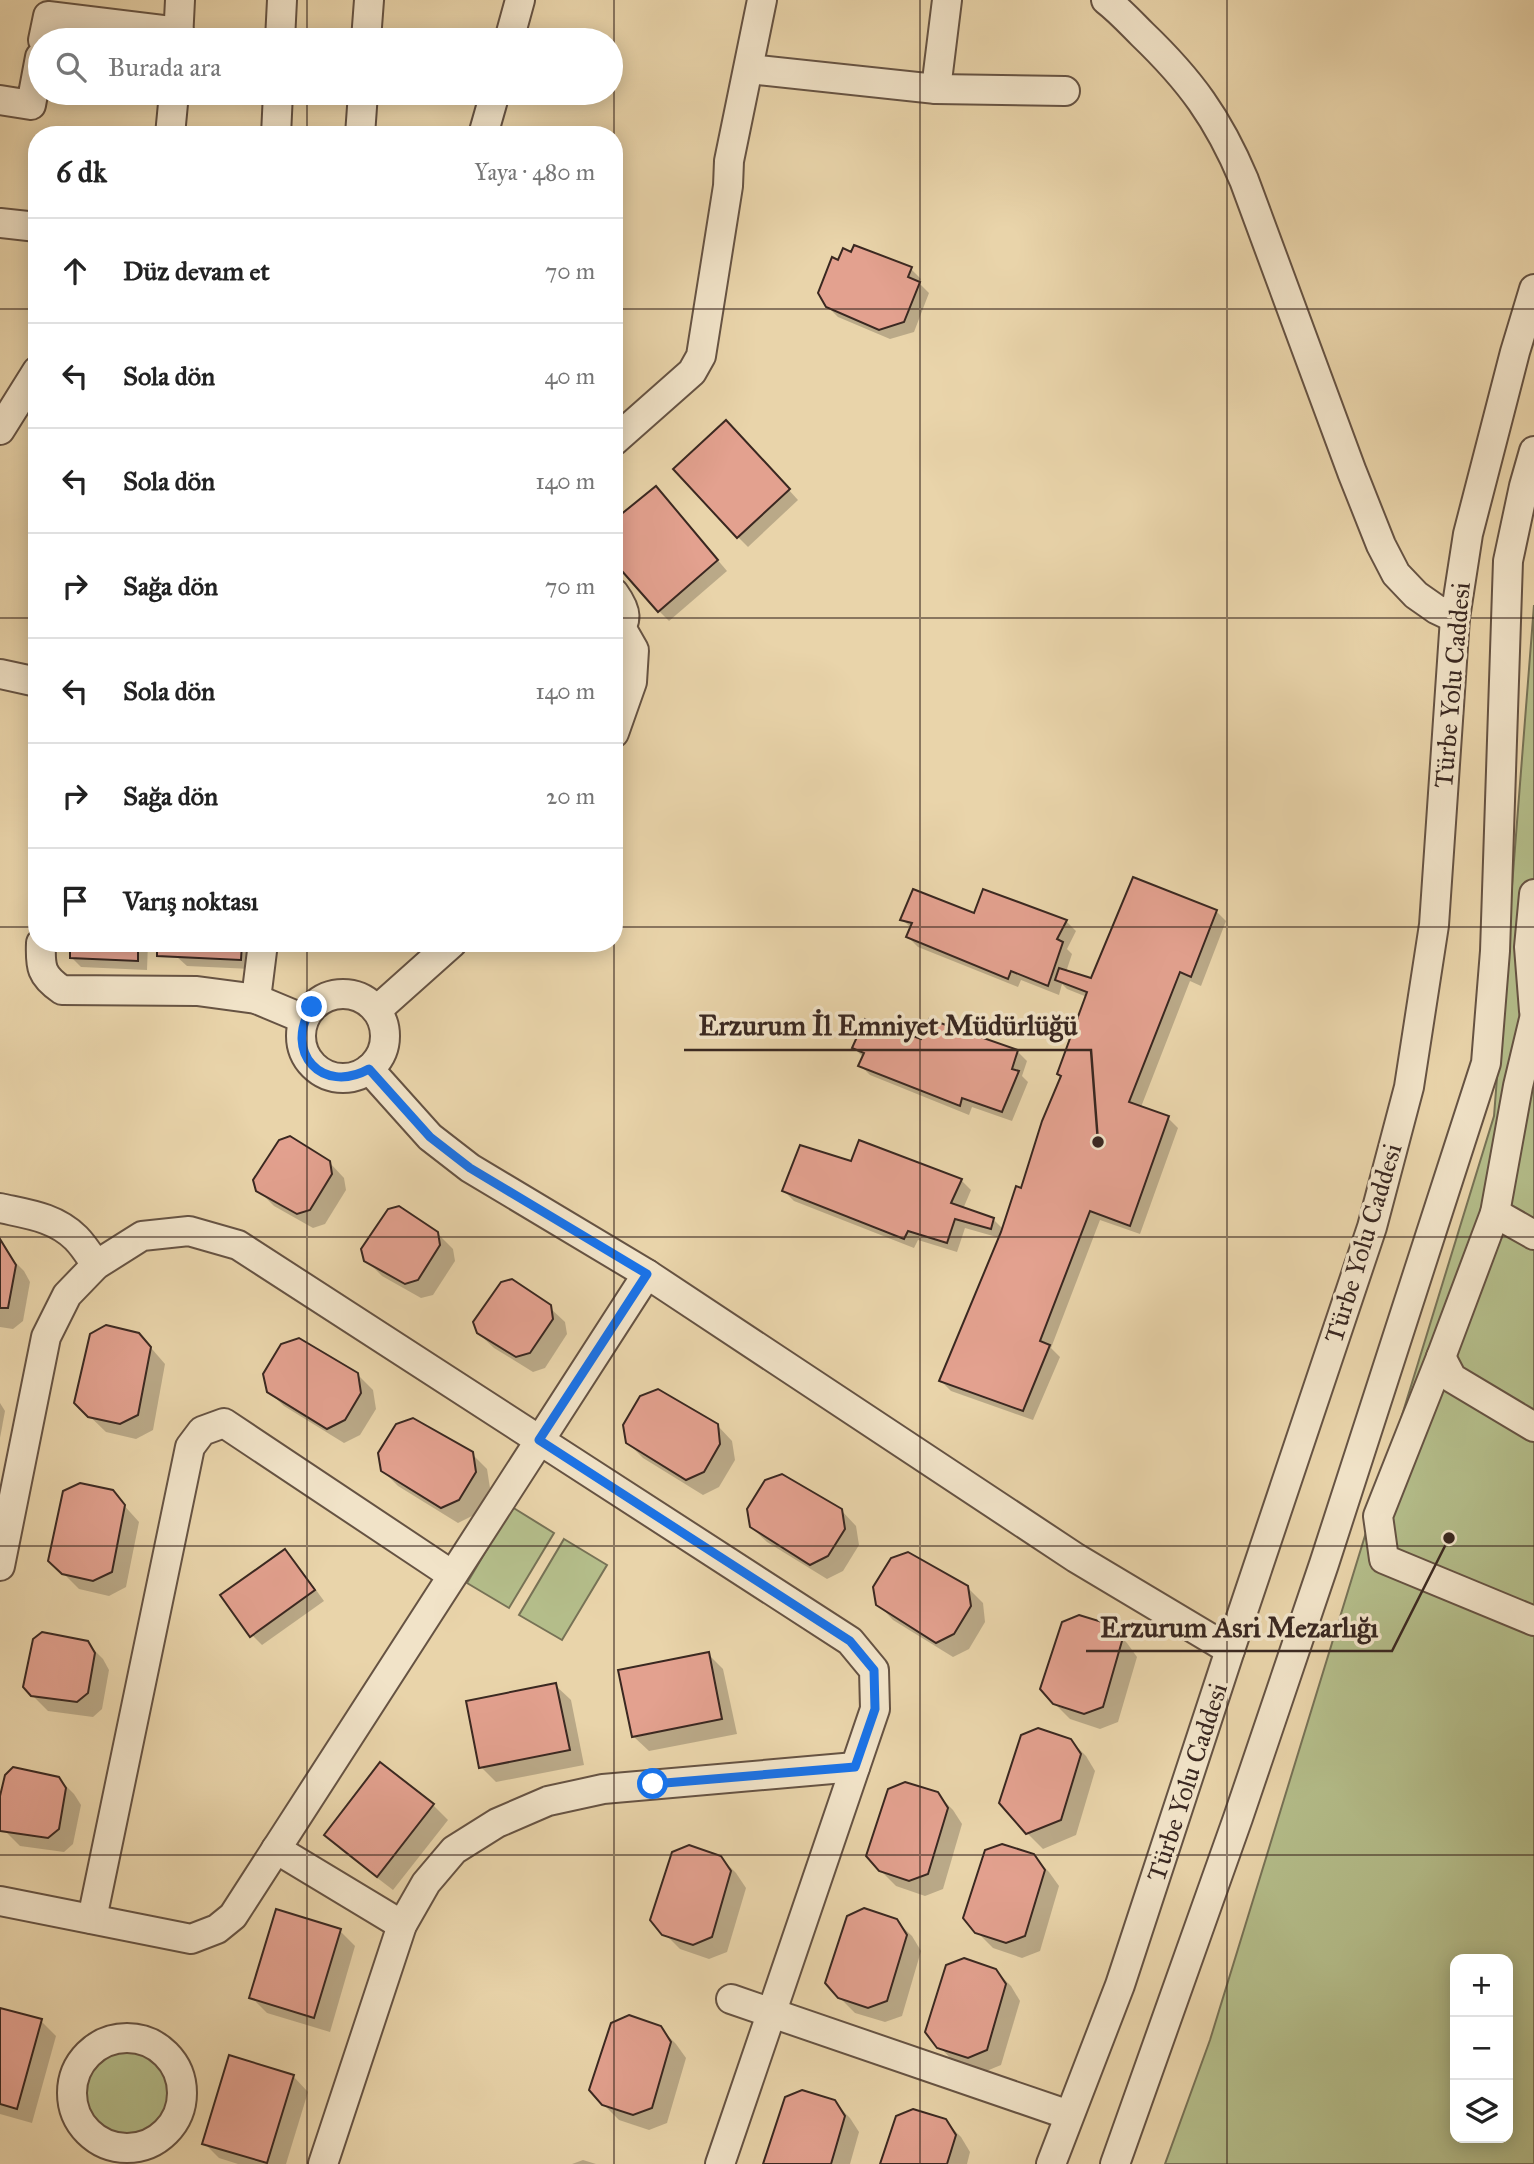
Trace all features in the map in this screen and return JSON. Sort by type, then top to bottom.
[{"type":"street","points":[[179,28],[180,0]]},
{"type":"street","points":[[281,28],[282,0]]},
{"type":"street","points":[[367,28],[369,0]]},
{"type":"street","points":[[512,28],[520,0]]},
{"type":"street","points":[[623,433],[692,373],[701,356],[728,186],[729,161],[762,0]]},
{"type":"street","points":[[936,89],[947,0]]},
{"type":"street","points":[[1112,1],[1192,86],[1212,113],[1244,180],[1381,545],[1396,574],[1416,595],[1455,618]]},
{"type":"street","points":[[46,28],[48,16],[127,28]]},
{"type":"street","points":[[749,69],[936,89],[1065,91]]},
{"type":"street","points":[[0,100],[28,105]]},
{"type":"street","points":[[171,126],[173,105]]},
{"type":"street","points":[[276,126],[277,105]]},
{"type":"street","points":[[361,126],[362,105]]},
{"type":"street","points":[[486,126],[492,105]]},
{"type":"street","points":[[0,223],[28,226]]},
{"type":"street","name":"Türbe Yolu Caddesi","points":[[1051,2164],[1121,1985],[1372,1227],[1409,1087],[1434,925],[1455,618],[1468,534],[1534,289]]},
{"type":"street","points":[[0,430],[28,385]]},
{"type":"street","name":"Türbe Yolu Caddesi","points":[[1115,2164],[1238,1818],[1320,1576],[1486,1063],[1495,951],[1508,561],[1534,451]]},
{"type":"street","points":[[623,639],[634,650],[632,682],[623,708]]},
{"type":"street","points":[[0,674],[28,680]]},
{"type":"street","points":[[1534,894],[1528,947],[1534,1011]]},
{"type":"street","points":[[41,952],[40,966],[48,978],[62,990],[197,991],[256,999],[304,1018]]},
{"type":"street","points":[[256,999],[262,952]]},
{"type":"street","points":[[377,1010],[442,952]]},
{"type":"street","points":[[334,994],[358,996],[377,1010],[383,1020],[386,1034],[379,1059],[369,1069],[358,1076],[330,1076],[317,1069],[308,1059],[302,1046],[304,1018],[323,998],[334,994]]},
{"type":"street","points":[[1534,1019],[1518,1086],[1495,1213],[1378,1516],[1384,1559],[1534,1621]]},
{"type":"street","points":[[369,1069],[430,1137],[470,1168],[647,1274],[1076,1559],[1230,1650]]},
{"type":"street","points":[[0,1208],[41,1217],[61,1225],[77,1239],[96,1265]]},
{"type":"street","points":[[1495,1213],[1534,1234]]},
{"type":"street","points":[[0,1566],[46,1337],[67,1295],[96,1265],[142,1236],[189,1231],[238,1245],[850,1641],[874,1670],[875,1709],[720,2164]]},
{"type":"street","points":[[0,1901],[191,1939],[217,1929],[233,1916],[647,1274]]},
{"type":"street","points":[[1441,1357],[1452,1378],[1534,1427]]},
{"type":"street","points":[[92,1919],[190,1447],[202,1431],[224,1423],[453,1575]]},
{"type":"street","points":[[323,2164],[402,1925],[426,1882],[454,1850],[496,1823],[548,1801],[603,1789],[855,1767]]},
{"type":"street","points":[[276,1849],[402,1925]]},
{"type":"street","points":[[731,1999],[1069,2115]]},
{"type":"green space","points":[[1534,605],[1534,2164],[1165,2164],[1210,2040],[1494,1116]]},
{"type":"green space","points":[[512,1507],[554,1533],[509,1608],[467,1583]]},
{"type":"green space","points":[[564,1539],[607,1565],[562,1640],[519,1615]]},
{"type":"green space","points":[[118,2049],[136,2049],[152,2056],[164,2068],[171,2084],[171,2102],[164,2118],[152,2130],[136,2137],[118,2137],[102,2130],[90,2118],[83,2102],[83,2084],[90,2068],[102,2056]]},
{"type":"building","points":[[854,245],[912,267],[908,277],[920,282],[904,322],[879,330],[826,307],[818,293],[832,257],[838,260],[843,248],[851,252]]},
{"type":"building","points":[[726,420],[790,489],[737,538],[673,469]]},
{"type":"building","points":[[656,486],[718,560],[658,612],[623,572],[623,513]]},
{"type":"building","points":[[1133,877],[1217,910],[1191,977],[1180,972],[1129,1102],[1169,1116],[1130,1226],[1090,1211],[1040,1341],[1050,1345],[1023,1411],[939,1381],[1001,1232],[1016,1186],[1021,1188],[1042,1121],[1061,1076],[1057,1074],[1087,992],[1055,980],[1059,968],[1091,978]]},
{"type":"building","points":[[913,889],[974,913],[983,889],[1067,920],[1057,939],[1063,942],[1048,986],[1011,971],[1008,979],[906,937],[912,923],[900,920]]},
{"type":"building","points":[[70,952],[138,952],[138,961],[70,958]]},
{"type":"building","points":[[157,952],[241,952],[241,960],[157,956]]},
{"type":"building","points":[[865,1019],[921,1039],[929,1019],[1018,1050],[1012,1069],[1019,1071],[1002,1112],[962,1098],[960,1106],[858,1066],[864,1053],[852,1048]]},
{"type":"building","points":[[290,1136],[330,1161],[332,1174],[310,1210],[297,1214],[256,1191],[253,1180],[279,1140]]},
{"type":"building","points":[[859,1140],[962,1179],[951,1203],[994,1218],[991,1229],[955,1219],[947,1243],[908,1231],[904,1239],[782,1191],[800,1145],[851,1161]]},
{"type":"building","points":[[399,1206],[438,1232],[440,1245],[418,1280],[405,1284],[364,1261],[361,1249],[388,1209]]},
{"type":"building","points":[[0,1239],[16,1265],[8,1308],[0,1308]]},
{"type":"building","points":[[512,1279],[551,1305],[553,1319],[530,1353],[516,1357],[477,1333],[473,1322],[501,1282]]},
{"type":"building","points":[[106,1325],[139,1333],[151,1347],[138,1415],[120,1424],[88,1417],[74,1403],[90,1334]]},
{"type":"building","points":[[299,1338],[358,1373],[361,1393],[345,1420],[327,1429],[267,1392],[263,1374],[281,1344]]},
{"type":"building","points":[[658,1389],[718,1424],[720,1444],[704,1472],[686,1480],[626,1443],[623,1425],[640,1396]]},
{"type":"building","points":[[413,1418],[473,1452],[476,1472],[459,1500],[441,1508],[381,1471],[378,1453],[396,1424]]},
{"type":"building","points":[[782,1474],[842,1509],[845,1529],[828,1556],[810,1565],[750,1527],[747,1509],[765,1480]]},
{"type":"building","points":[[80,1483],[113,1490],[125,1505],[112,1572],[93,1581],[62,1574],[48,1561],[63,1491]]},
{"type":"building","points":[[285,1549],[315,1590],[250,1637],[220,1595]]},
{"type":"building","points":[[908,1552],[968,1586],[971,1606],[954,1634],[936,1643],[876,1605],[873,1587],[891,1558]]},
{"type":"building","points":[[1079,1615],[1112,1625],[1122,1641],[1103,1707],[1084,1714],[1053,1704],[1040,1689],[1062,1622]]},
{"type":"building","points":[[42,1632],[88,1641],[95,1653],[88,1693],[77,1702],[31,1696],[23,1687],[33,1639]]},
{"type":"building","points":[[709,1652],[722,1719],[632,1737],[618,1670]]},
{"type":"building","points":[[556,1683],[570,1750],[479,1768],[466,1701]]},
{"type":"building","points":[[1038,1728],[1071,1739],[1081,1754],[1061,1820],[1026,1834],[999,1803],[1021,1735]]},
{"type":"building","points":[[380,1762],[434,1804],[377,1877],[324,1835]]},
{"type":"building","points":[[13,1767],[59,1777],[66,1788],[59,1829],[48,1838],[0,1831],[0,1796],[5,1775]]},
{"type":"building","points":[[905,1782],[938,1792],[948,1808],[928,1874],[909,1881],[879,1871],[866,1856],[888,1789]]},
{"type":"building","points":[[1002,1844],[1034,1854],[1045,1870],[1025,1936],[1006,1943],[975,1933],[963,1918],[985,1850]]},
{"type":"building","points":[[689,1845],[721,1856],[731,1871],[712,1937],[693,1945],[662,1935],[650,1920],[672,1852]]},
{"type":"building","points":[[864,1908],[897,1919],[907,1935],[887,2001],[868,2008],[838,1998],[825,1983],[847,1916]]},
{"type":"building","points":[[276,1909],[341,1929],[314,2018],[249,1998]]},
{"type":"building","points":[[964,1958],[996,1969],[1006,1984],[987,2050],[968,2058],[937,2048],[925,2032],[946,1965]]},
{"type":"building","points":[[0,2008],[42,2019],[17,2109],[0,2104]]},
{"type":"building","points":[[629,2015],[661,2026],[671,2042],[652,2108],[633,2115],[602,2105],[589,2090],[611,2023]]},
{"type":"building","points":[[229,2055],[294,2075],[267,2163],[202,2144]]},
{"type":"building","points":[[802,2090],[835,2100],[845,2116],[831,2164],[763,2164],[785,2097]]},
{"type":"building","points":[[913,2109],[946,2119],[956,2135],[947,2164],[880,2164],[896,2116]]},
{"type":"place","name":"Erzurum İl Emniyet Müdürlüğü","points":[[1098,1142]]},
{"type":"place","name":"Erzurum Asri Mezarlığı","points":[[1449,1538]]},
{"type":"route","points":[[312,1007],[304,1018],[302,1046],[317,1069],[330,1076],[344,1078],[358,1076],[369,1069],[430,1137],[470,1168],[647,1274],[539,1440],[850,1641],[874,1670],[875,1709],[855,1767],[653,1784]]}]
